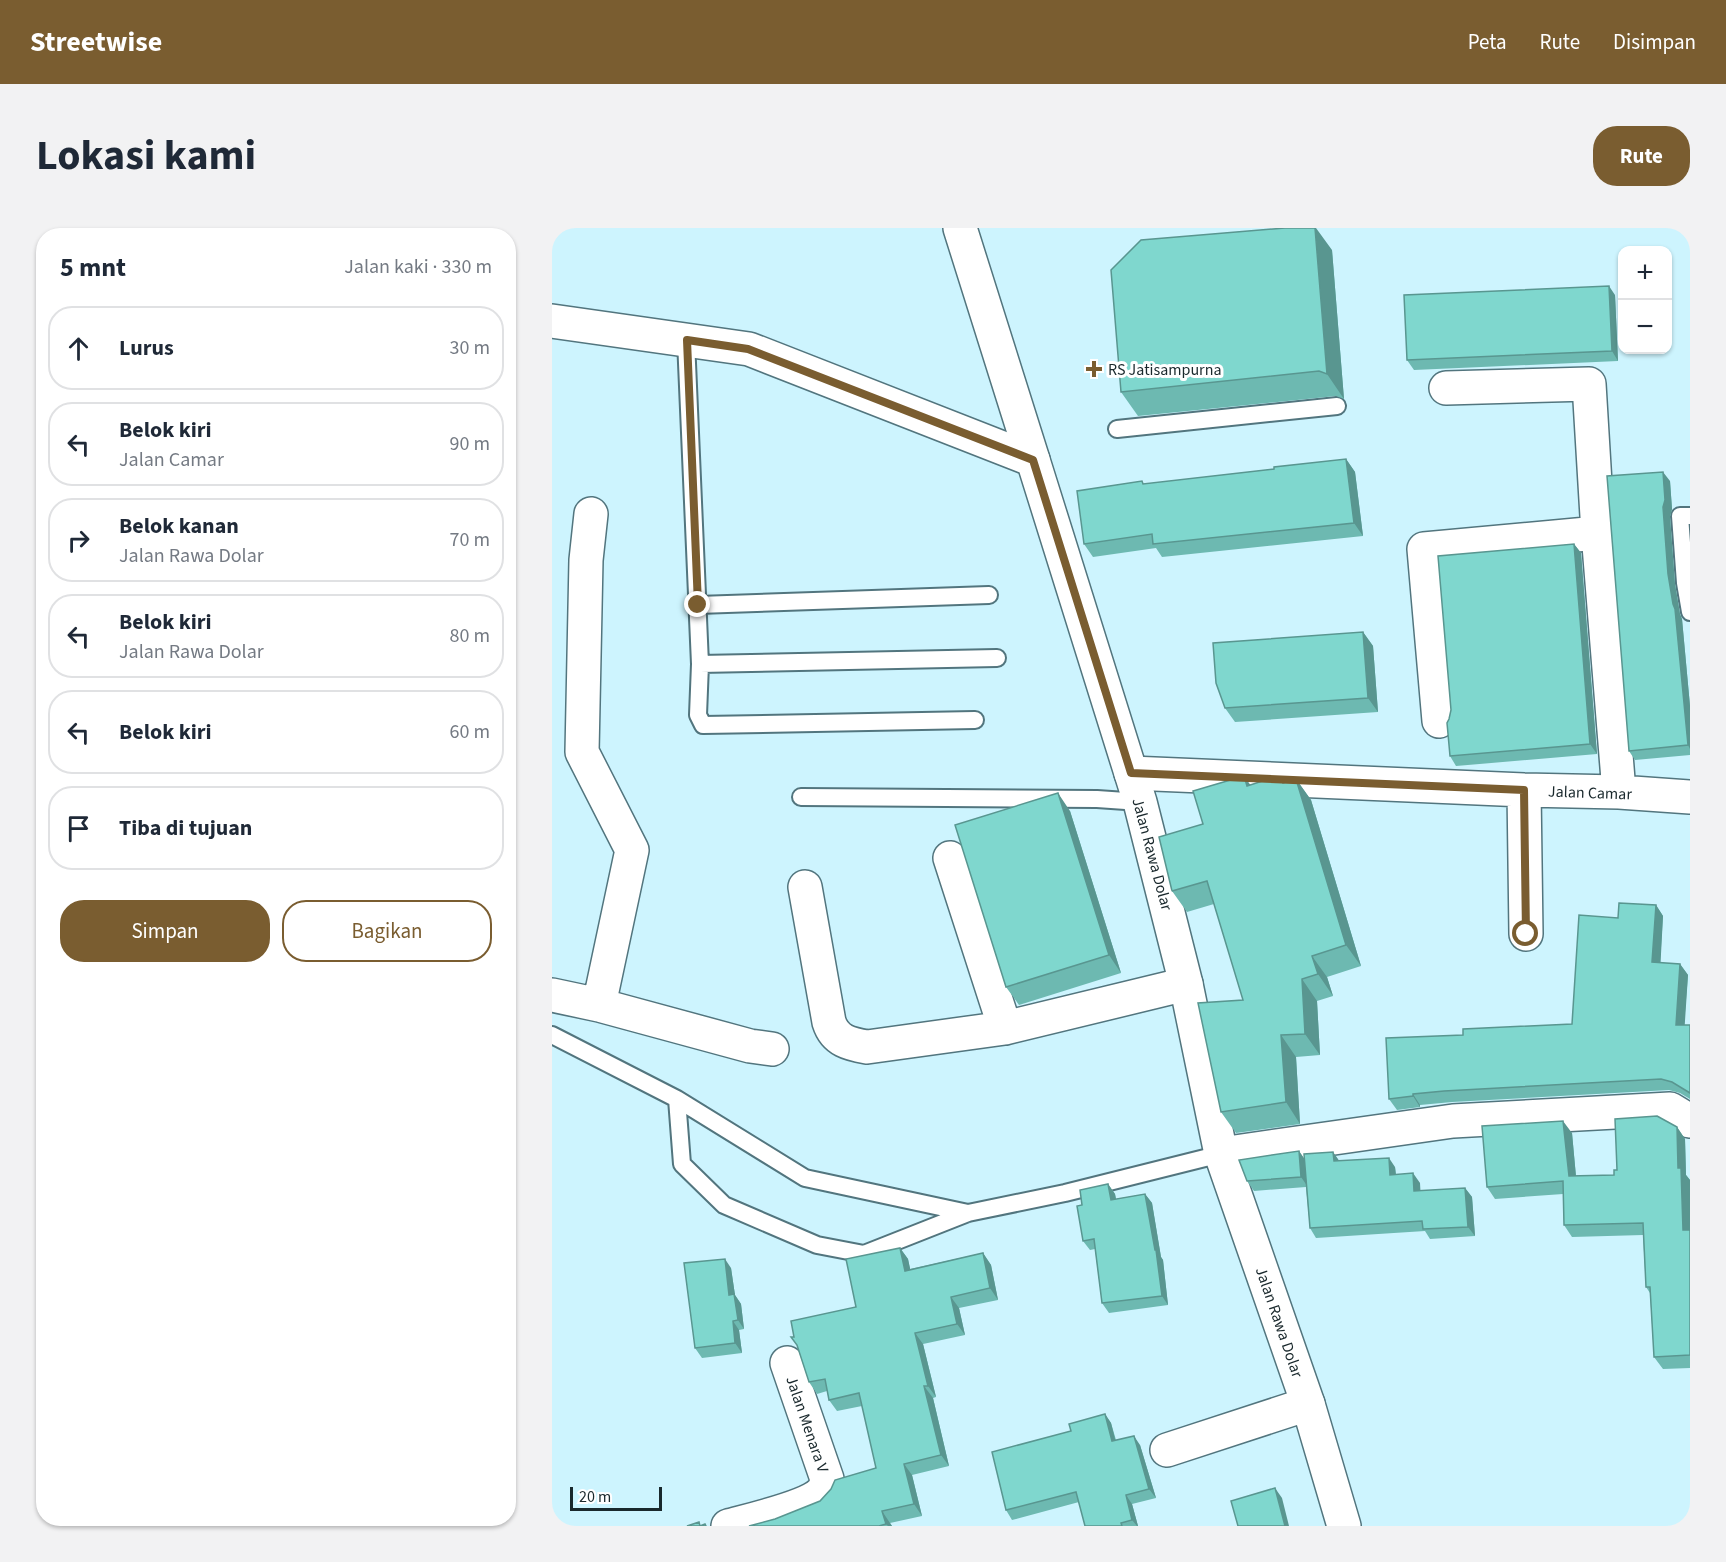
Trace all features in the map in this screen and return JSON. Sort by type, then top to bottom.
[{"type":"street","name":"Jalan Rawa Dolar","points":[[960,228],[1136,788],[1186,984],[1221,1154],[1308,1404],[1344,1526]]},
{"type":"street","points":[[552,321],[748,349],[1033,460]]},
{"type":"street","points":[[1446,388],[1589,384],[1598,533],[1619,792]]},
{"type":"street","points":[[591,514],[586,560],[582,752],[632,850],[599,1005]]},
{"type":"street","points":[[1439,721],[1424,549],[1598,533]]},
{"type":"street","name":"Jalan Camar","points":[[1136,788],[1524,790],[1619,792],[1690,797]]},
{"type":"street","points":[[1524,790],[1526,934]]},
{"type":"street","points":[[950,858],[1005,1028]]},
{"type":"street","points":[[805,887],[829,1022],[836,1036],[848,1043],[867,1047],[1005,1028],[1186,984]]},
{"type":"street","points":[[552,995],[599,1005],[750,1046],[772,1049]]},
{"type":"street","points":[[1221,1154],[1453,1121],[1670,1109],[1690,1121]]},
{"type":"street","name":"Jalan Menara V","points":[[728,1526],[798,1505],[813,1499],[824,1491],[827,1479],[787,1363]]},
{"type":"street","points":[[1167,1450],[1308,1404]]},
{"type":"lane","points":[[687,340],[700,664],[698,715],[703,725],[975,720]]},
{"type":"lane","points":[[1117,429],[1337,406]]},
{"type":"lane","points":[[1690,516],[1680,516],[1690,612]]},
{"type":"lane","points":[[698,605],[989,595]]},
{"type":"lane","points":[[700,664],[997,658]]},
{"type":"lane","points":[[801,796],[1097,798],[1136,788]]},
{"type":"lane","points":[[552,1035],[677,1099],[805,1178],[968,1213]]},
{"type":"lane","points":[[677,1099],[682,1164],[724,1205],[817,1245],[864,1254],[968,1213],[1065,1193],[1221,1154]]},
{"type":"building","name":"RS Jatisampurna","points":[[1285,228],[1315,228],[1327,374],[1319,371],[1121,392],[1111,270],[1141,240]]},
{"type":"building","points":[[1609,286],[1612,351],[1407,360],[1404,295]]},
{"type":"building","points":[[1346,459],[1354,523],[1153,544],[1152,534],[1084,544],[1077,491],[1142,481],[1143,484]]},
{"type":"building","points":[[1663,472],[1668,574],[1675,609],[1688,745],[1629,751],[1607,476]]},
{"type":"building","points":[[1574,544],[1590,744],[1450,756],[1447,723],[1451,710],[1438,556]]},
{"type":"building","points":[[1363,632],[1368,698],[1225,708],[1216,683],[1213,643]]},
{"type":"building","points":[[1244,776],[1247,786],[1275,777],[1282,778],[1283,783],[1296,779],[1346,945],[1312,956],[1318,974],[1302,979],[1305,1034],[1281,1035],[1286,1102],[1221,1112],[1198,1003],[1243,1000],[1207,881],[1172,891],[1159,837],[1203,824],[1193,791]]},
{"type":"building","points":[[1058,793],[1109,955],[1006,987],[955,825]]},
{"type":"building","points":[[1619,903],[1656,905],[1652,962],[1680,964],[1676,1025],[1690,1025],[1690,1093],[1672,1082],[1661,1079],[1444,1091],[1389,1099],[1386,1038],[1463,1035],[1463,1029],[1572,1024],[1579,915],[1618,918]]},
{"type":"building","points":[[1657,1116],[1677,1127],[1683,1230],[1690,1230],[1690,1355],[1654,1357],[1650,1287],[1646,1287],[1643,1223],[1564,1225],[1563,1181],[1487,1187],[1482,1126],[1563,1121],[1569,1176],[1614,1175],[1614,1170],[1617,1170],[1615,1119]]},
{"type":"building","points":[[1299,1151],[1301,1177],[1247,1181],[1239,1160]]},
{"type":"building","points":[[1333,1152],[1334,1161],[1389,1158],[1390,1175],[1413,1173],[1414,1191],[1465,1188],[1468,1227],[1423,1229],[1422,1221],[1310,1228],[1304,1154]]},
{"type":"building","points":[[1108,1184],[1111,1200],[1145,1194],[1162,1296],[1102,1303],[1094,1239],[1083,1241],[1077,1206],[1082,1205],[1080,1190]]},
{"type":"building","points":[[900,1248],[905,1271],[983,1253],[990,1288],[951,1297],[957,1324],[915,1333],[928,1386],[924,1386],[941,1455],[904,1464],[914,1504],[882,1511],[886,1524],[879,1526],[749,1526],[775,1519],[820,1501],[831,1489],[835,1480],[876,1468],[859,1393],[829,1400],[825,1379],[809,1382],[797,1345],[791,1337],[794,1337],[791,1321],[856,1307],[846,1259]]},
{"type":"building","points":[[725,1259],[729,1295],[734,1294],[738,1320],[733,1321],[735,1343],[695,1348],[684,1263]]},
{"type":"building","points":[[1105,1414],[1112,1441],[1134,1436],[1149,1489],[1126,1495],[1132,1520],[1121,1523],[1122,1526],[1085,1526],[1076,1492],[1006,1510],[992,1452],[1071,1431],[1069,1424]]},
{"type":"building","points":[[1275,1488],[1285,1526],[1238,1526],[1231,1501]]},
{"type":"building","points":[[699,1522],[700,1526],[687,1526]]},
{"type":"place","name":"RS Jatisampurna","points":[[1094,369]]},
{"type":"route","points":[[698,605],[687,340],[748,349],[1033,460],[1131,773],[1524,790],[1526,934]]}]
